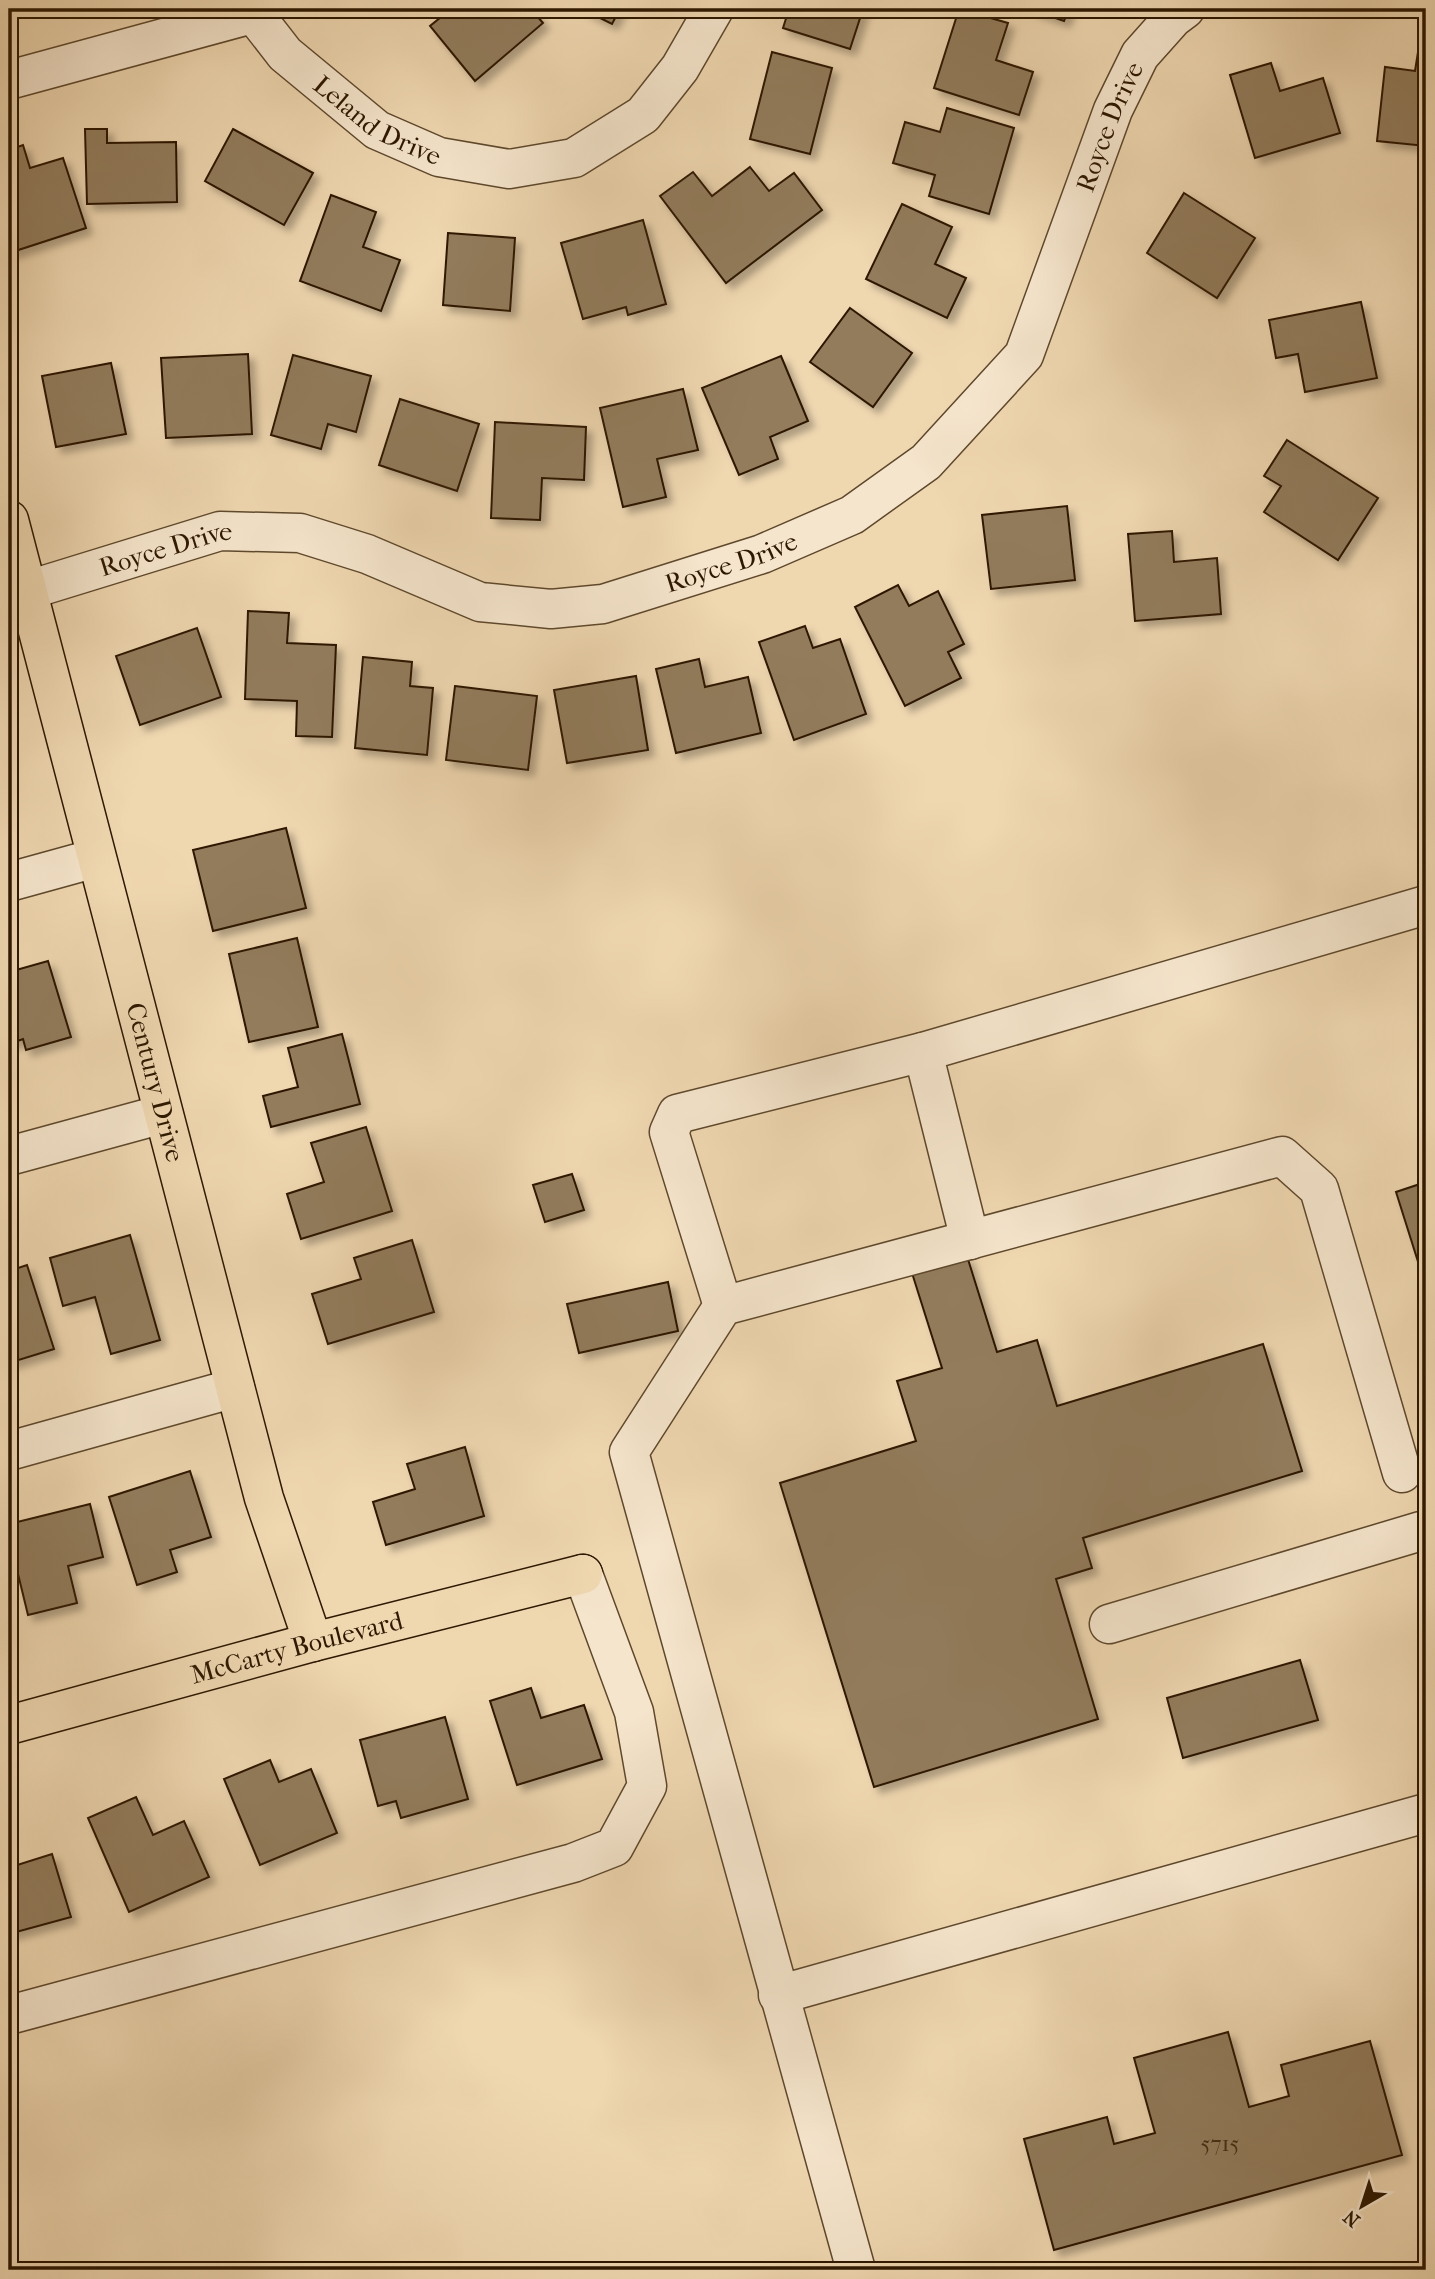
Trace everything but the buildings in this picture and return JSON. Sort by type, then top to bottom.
[{"type":"main road","name":"Century Drive","points":[[9,520],[18,594],[96,858],[264,1498],[313,1642]]},
{"type":"main road","name":"McCarty Boulevard","points":[[9,1724],[313,1642],[583,1574]]},
{"type":"street","name":"Leland Drive","points":[[9,80],[251,11],[285,54],[377,130],[439,157],[509,170],[574,158],[643,115],[680,68],[714,9]]},
{"type":"street","name":"Royce Drive","points":[[18,594],[220,531],[299,533],[367,554],[480,602],[551,609],[617,600],[762,554],[852,515],[926,462],[1024,355],[1113,110],[1140,55],[1173,18],[1185,9]]},
{"type":"street","points":[[9,882],[96,858]]},
{"type":"street","points":[[723,1306],[669,1132],[677,1114],[923,1052],[1426,905]]},
{"type":"street","points":[[923,1052],[970,1240]]},
{"type":"street","points":[[9,1156],[163,1114]]},
{"type":"street","points":[[856,2270],[629,1452],[723,1306],[1282,1156],[1319,1189],[1414,1470],[1424,1539],[1109,1625]]},
{"type":"street","points":[[9,1451],[234,1388]]},
{"type":"street","points":[[9,2015],[573,1863],[614,1847],[647,1786],[634,1712],[583,1574]]},
{"type":"street","points":[[778,1994],[1426,1813]]}]
